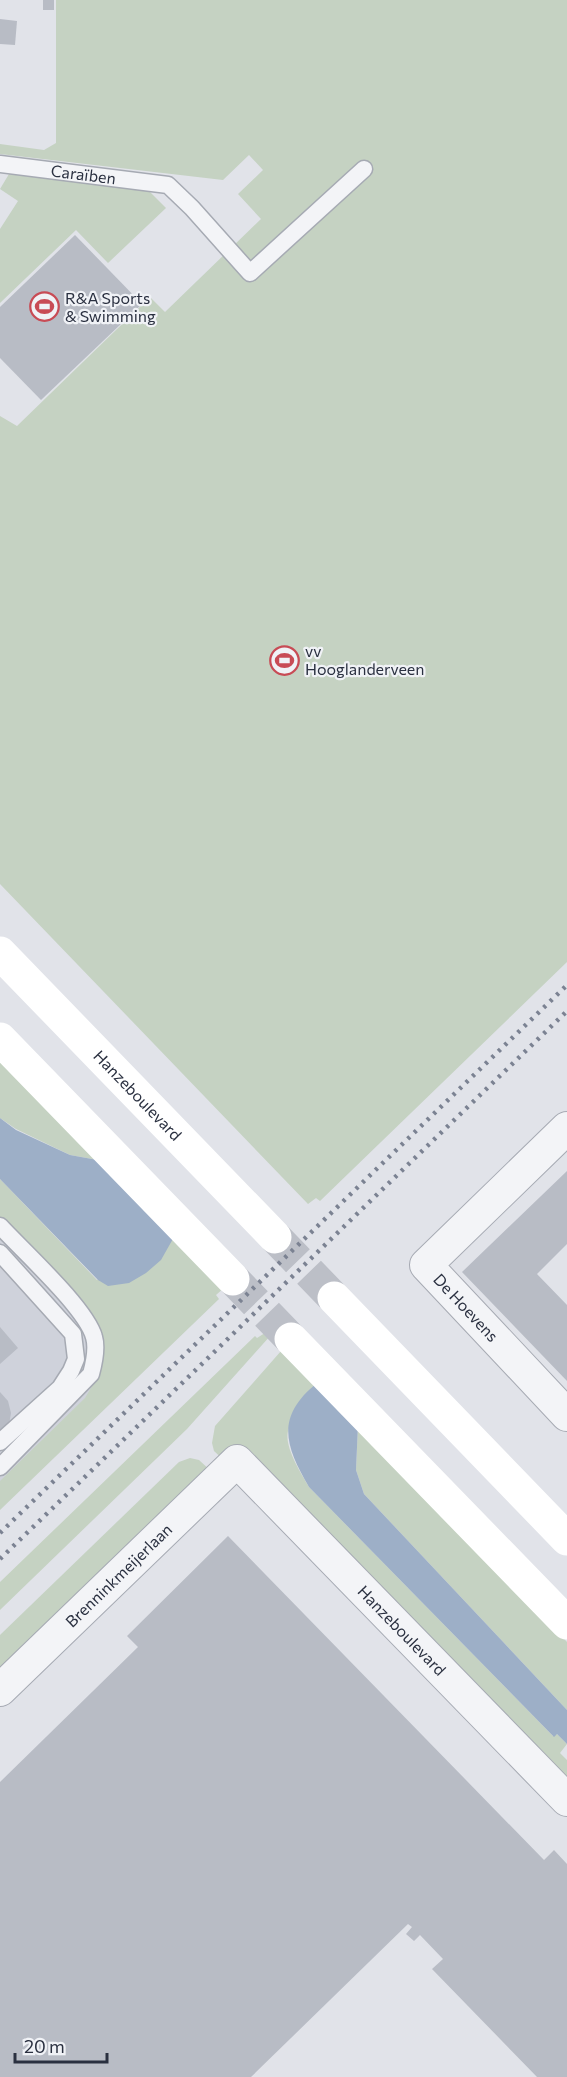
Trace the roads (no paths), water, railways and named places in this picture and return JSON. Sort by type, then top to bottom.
[{"type":"main road","name":"Hanzeboulevard","points":[[0,953],[275,1237]]},
{"type":"main road","points":[[0,1039],[233,1279]]},
{"type":"main road","points":[[334,1298],[567,1539]]},
{"type":"main road","points":[[291,1339],[567,1623]]},
{"type":"street","name":"De Hoevens","points":[[567,1128],[426,1266],[567,1415]]},
{"type":"street","name":"Brenninkmeijerlaan","points":[[0,1690],[237,1461]]},
{"type":"street","name":"Hanzeboulevard","points":[[237,1461],[567,1800]]},
{"type":"lane","name":"Caraïben","points":[[0,164],[168,185],[192,208],[250,273],[364,169]]},
{"type":"lane","points":[[0,1227],[82,1314],[94,1337],[94,1364],[91,1374],[0,1467]]},
{"type":"lane","points":[[0,1253],[73,1334],[76,1359],[60,1388],[0,1442]]},
{"type":"water","points":[[0,1118],[16,1130],[70,1155],[103,1161],[174,1237],[161,1260],[146,1273],[129,1283],[108,1286],[98,1280],[0,1179]]},
{"type":"water","points":[[317,1383],[358,1425],[356,1470],[364,1494],[567,1710],[567,1744],[557,1734],[554,1737],[309,1487],[294,1458],[288,1432],[295,1408]]},
{"type":"tunnel","points":[[275,1237],[334,1298]]},
{"type":"tunnel","points":[[233,1279],[291,1339]]},
{"type":"railway","points":[[0,1533],[567,985]]},
{"type":"railway","points":[[0,1559],[567,1011]]},
{"type":"place","name":"R&A Sports & Swimming","points":[[44,307]]},
{"type":"place","name":"vv Hooglanderveen","points":[[284,660]]}]
